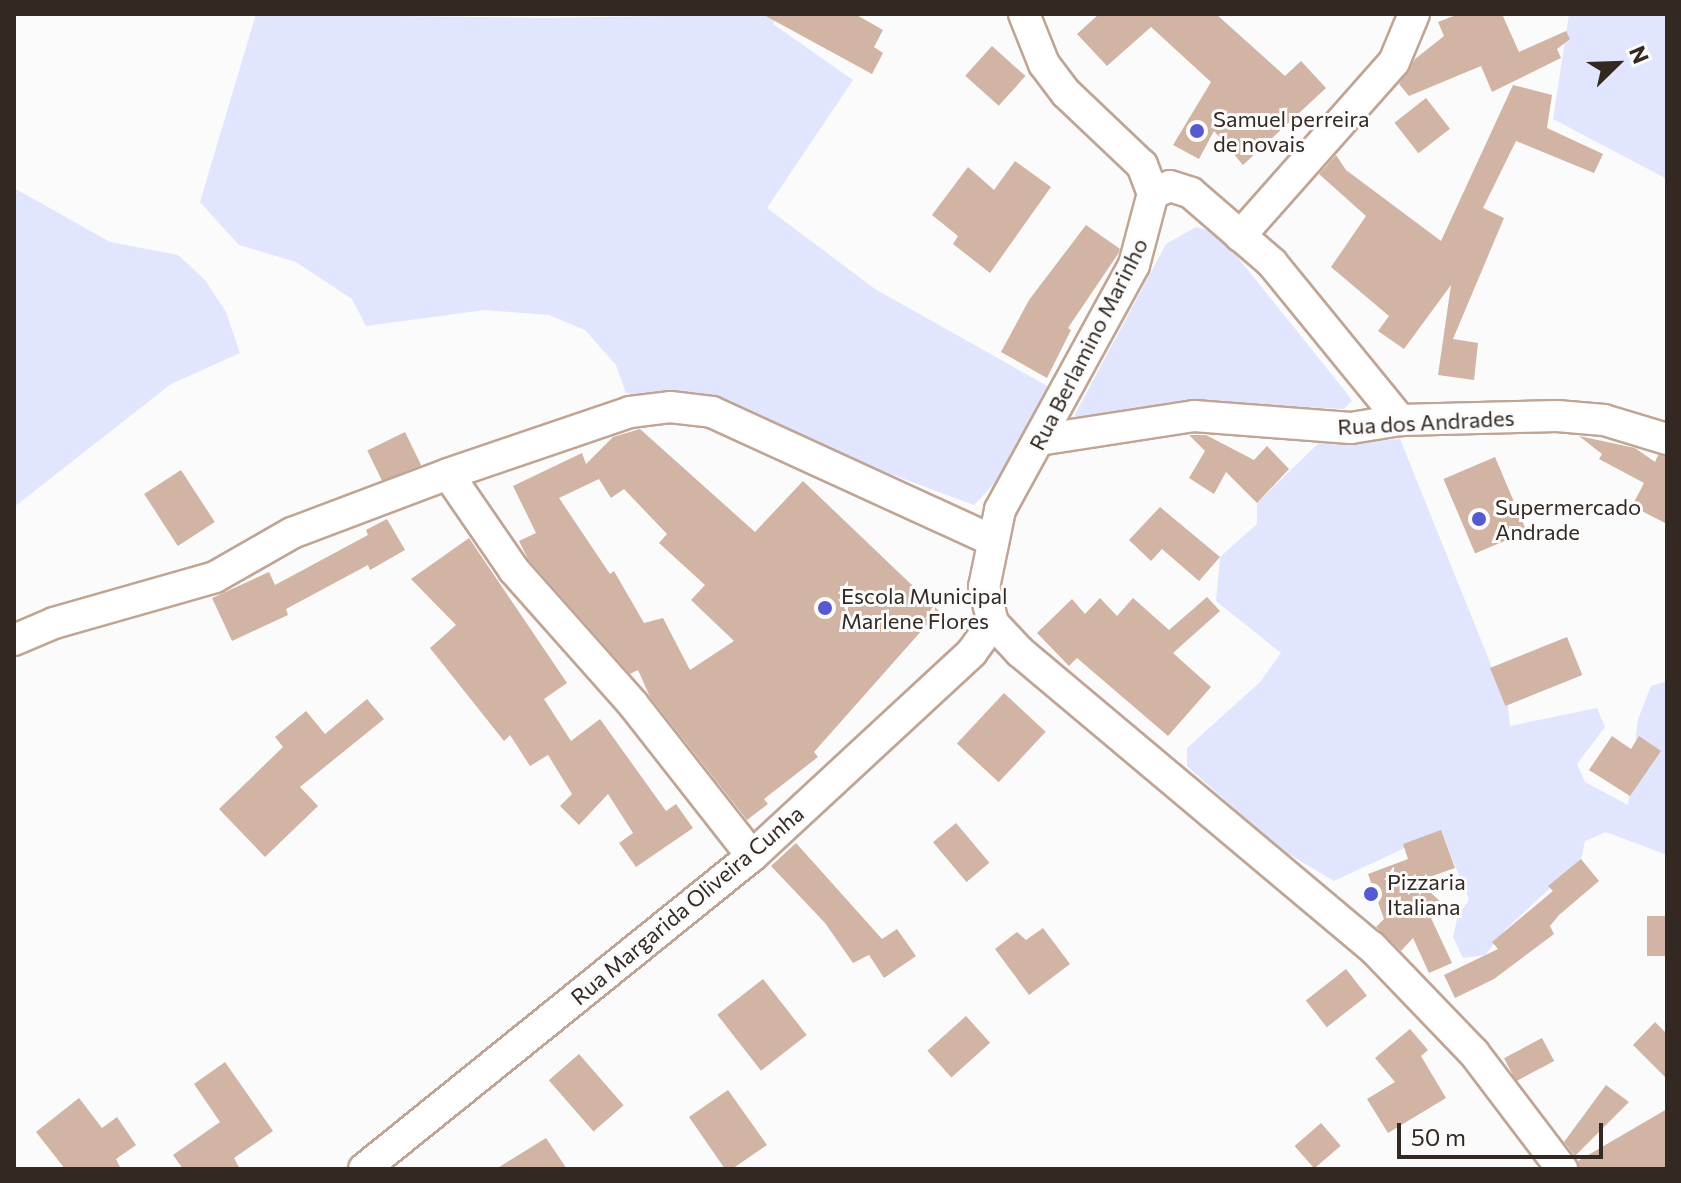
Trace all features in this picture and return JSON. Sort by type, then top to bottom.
[{"type":"street","points":[[1024,14],[1044,64],[1066,93],[1142,165],[1153,193],[1170,186],[1191,193],[1240,236],[1289,283],[1400,420]]},
{"type":"street","points":[[1240,236],[1394,62],[1414,14]]},
{"type":"street","name":"Rua Berlamino Marinho","points":[[993,623],[984,587],[991,540],[1000,510],[1134,265],[1153,193]]},
{"type":"street","points":[[14,640],[54,623],[215,577],[292,533],[448,474],[630,412],[670,407],[712,412],[991,540]]},
{"type":"street","name":"Rua dos Andrades","points":[[1039,440],[1194,416],[1351,428],[1400,420],[1557,416],[1604,420],[1667,439]]},
{"type":"street","points":[[448,474],[514,570],[633,704],[752,856]]},
{"type":"street","points":[[993,623],[1020,652],[1372,947],[1474,1053],[1562,1169]]},
{"type":"street","name":"Rua Margarida Oliveira Cunha","points":[[364,1169],[752,856],[972,652],[993,623]]},
{"type":"shaded area","points":[[256,14],[547,18],[777,14],[773,24],[853,80],[767,208],[875,289],[1049,387],[1000,477],[974,505],[831,452],[650,396],[626,393],[616,365],[585,330],[549,315],[485,310],[366,326],[352,299],[296,262],[239,245],[200,202]]},
{"type":"shaded area","points":[[1569,14],[1667,14],[1667,179],[1553,119]]},
{"type":"shaded area","points":[[14,188],[110,242],[178,255],[205,280],[226,312],[240,353],[171,384],[14,507]]},
{"type":"shaded area","points":[[1196,227],[1219,234],[1345,391],[1352,401],[1344,409],[1240,404],[1169,408],[1080,423],[1073,418],[1166,244]]},
{"type":"shaded area","points":[[1327,435],[1366,442],[1400,439],[1508,707],[1510,726],[1597,708],[1605,727],[1577,764],[1585,782],[1628,805],[1638,719],[1651,686],[1667,681],[1667,855],[1606,832],[1585,841],[1581,859],[1505,930],[1485,955],[1463,958],[1453,937],[1458,915],[1469,900],[1441,831],[1334,881],[1277,847],[1187,766],[1187,748],[1260,682],[1281,653],[1216,601],[1220,557],[1257,524],[1257,503]]},
{"type":"building","points":[[762,14],[855,14],[883,30],[874,47],[883,53],[872,74]]},
{"type":"building","points":[[1099,14],[1216,14],[1285,76],[1301,61],[1326,88],[1243,165],[1214,131],[1199,159],[1173,145],[1211,82],[1151,27],[1107,66],[1077,34]]},
{"type":"building","points":[[1459,14],[1502,14],[1519,52],[1566,31],[1570,39],[1557,49],[1561,58],[1492,92],[1481,66],[1409,96],[1399,84],[1415,59],[1444,36],[1438,22]]},
{"type":"building","points":[[992,46],[1025,76],[999,106],[965,76]]},
{"type":"building","points":[[1513,85],[1552,95],[1547,128],[1603,154],[1594,173],[1516,141],[1483,208],[1504,218],[1453,339],[1478,343],[1474,380],[1438,375],[1451,285],[1404,349],[1378,331],[1389,316],[1331,267],[1366,216],[1319,174],[1336,155],[1346,170],[1441,241]]},
{"type":"building","points":[[1426,98],[1450,129],[1418,153],[1394,123]]},
{"type":"building","points":[[1015,161],[1051,187],[990,273],[953,244],[958,236],[932,215],[968,167],[994,190]]},
{"type":"building","points":[[1086,225],[1120,249],[1068,328],[1071,330],[1047,378],[1001,352],[1029,300]]},
{"type":"building","points":[[640,429],[755,532],[803,481],[939,611],[814,752],[818,757],[764,799],[768,804],[747,820],[650,697],[638,670],[630,674],[528,559],[519,541],[536,533],[513,486],[582,453],[586,464],[613,437]],"holes":[[[599,479],[611,498],[624,489],[667,534],[659,543],[705,585],[691,600],[734,641],[690,670],[663,618],[644,623],[614,571],[610,574],[559,498]]]},
{"type":"building","points":[[405,432],[421,465],[383,484],[367,450]]},
{"type":"building","points":[[1189,435],[1206,435],[1254,460],[1267,446],[1289,469],[1257,503],[1226,472],[1214,494],[1189,478],[1205,451]]},
{"type":"building","points":[[1579,436],[1635,448],[1655,462],[1658,455],[1667,456],[1667,524],[1632,506],[1644,483],[1599,459],[1602,454]]},
{"type":"building","points":[[1495,457],[1527,532],[1475,553],[1443,479]]},
{"type":"building","points":[[181,470],[215,522],[178,546],[144,494]]},
{"type":"building","points":[[1160,507],[1220,557],[1199,581],[1162,549],[1151,561],[1129,540]]},
{"type":"building","points":[[387,519],[405,550],[370,570],[368,565],[286,609],[288,615],[232,641],[212,598],[269,572],[275,585],[368,535],[366,530]]},
{"type":"building","points":[[469,538],[567,683],[544,699],[571,741],[600,719],[666,811],[676,804],[693,828],[636,867],[619,843],[633,833],[608,794],[579,825],[560,806],[572,794],[548,755],[530,766],[510,735],[504,741],[430,648],[456,625],[411,579]]},
{"type":"building","points":[[1207,597],[1220,611],[1173,653],[1211,687],[1168,736],[1077,658],[1069,666],[1037,633],[1072,599],[1085,614],[1100,598],[1117,616],[1133,598],[1169,630]]},
{"type":"building","points":[[1567,637],[1582,675],[1505,706],[1490,668]]},
{"type":"building","points":[[1004,693],[1046,732],[999,782],[957,743]]},
{"type":"building","points":[[367,699],[384,719],[300,787],[318,806],[265,857],[219,809],[283,747],[275,737],[306,711],[325,734]]},
{"type":"building","points":[[1612,736],[1631,749],[1639,736],[1661,751],[1630,796],[1589,770]]},
{"type":"building","points":[[956,823],[989,863],[966,882],[933,842]]},
{"type":"building","points":[[1441,830],[1455,868],[1418,881],[1443,904],[1431,918],[1452,963],[1429,973],[1413,938],[1401,951],[1376,927],[1384,919],[1368,874],[1408,859],[1403,844]]},
{"type":"building","points":[[796,843],[882,939],[897,929],[916,956],[884,978],[869,955],[853,963],[825,923],[771,866]]},
{"type":"building","points":[[1581,859],[1599,881],[1559,915],[1550,926],[1554,934],[1494,979],[1455,998],[1444,975],[1498,949],[1492,942],[1553,891],[1548,886]]},
{"type":"building","points":[[1647,916],[1667,916],[1667,956],[1647,956]]},
{"type":"building","points":[[1043,928],[1070,964],[1029,995],[995,949],[1017,932],[1026,940]]},
{"type":"building","points":[[1346,969],[1367,996],[1327,1027],[1306,1000]]},
{"type":"building","points":[[763,979],[807,1035],[761,1071],[717,1015]]},
{"type":"building","points":[[966,1016],[990,1043],[951,1078],[927,1051]]},
{"type":"building","points":[[1655,1022],[1667,1034],[1667,1079],[1633,1045]]},
{"type":"building","points":[[1410,1029],[1428,1050],[1421,1056],[1446,1098],[1388,1133],[1367,1099],[1395,1082],[1375,1058]]},
{"type":"building","points":[[1542,1038],[1554,1061],[1516,1081],[1504,1058]]},
{"type":"building","points":[[579,1054],[624,1105],[593,1132],[549,1080]]},
{"type":"building","points":[[225,1062],[273,1131],[234,1158],[240,1169],[183,1169],[173,1155],[220,1122],[194,1084]]},
{"type":"building","points":[[1606,1085],[1629,1102],[1575,1156],[1564,1142]]},
{"type":"building","points":[[728,1090],[767,1145],[732,1169],[725,1169],[689,1117]]},
{"type":"building","points":[[79,1098],[102,1128],[117,1117],[136,1145],[116,1159],[121,1169],[65,1169],[36,1132]]},
{"type":"building","points":[[1667,1109],[1667,1169],[1580,1169],[1578,1161]]},
{"type":"building","points":[[1321,1123],[1341,1146],[1314,1169],[1295,1146]]},
{"type":"building","points":[[546,1138],[567,1169],[496,1169]]},
{"type":"place","name":"Samuel perreira de novais","points":[[1197,131]]},
{"type":"place","name":"Supermercado Andrade","points":[[1479,519]]},
{"type":"place","name":"Escola Municipal Marlene Flores","points":[[825,608]]},
{"type":"place","name":"Pizzaria Italiana","points":[[1371,894]]}]
